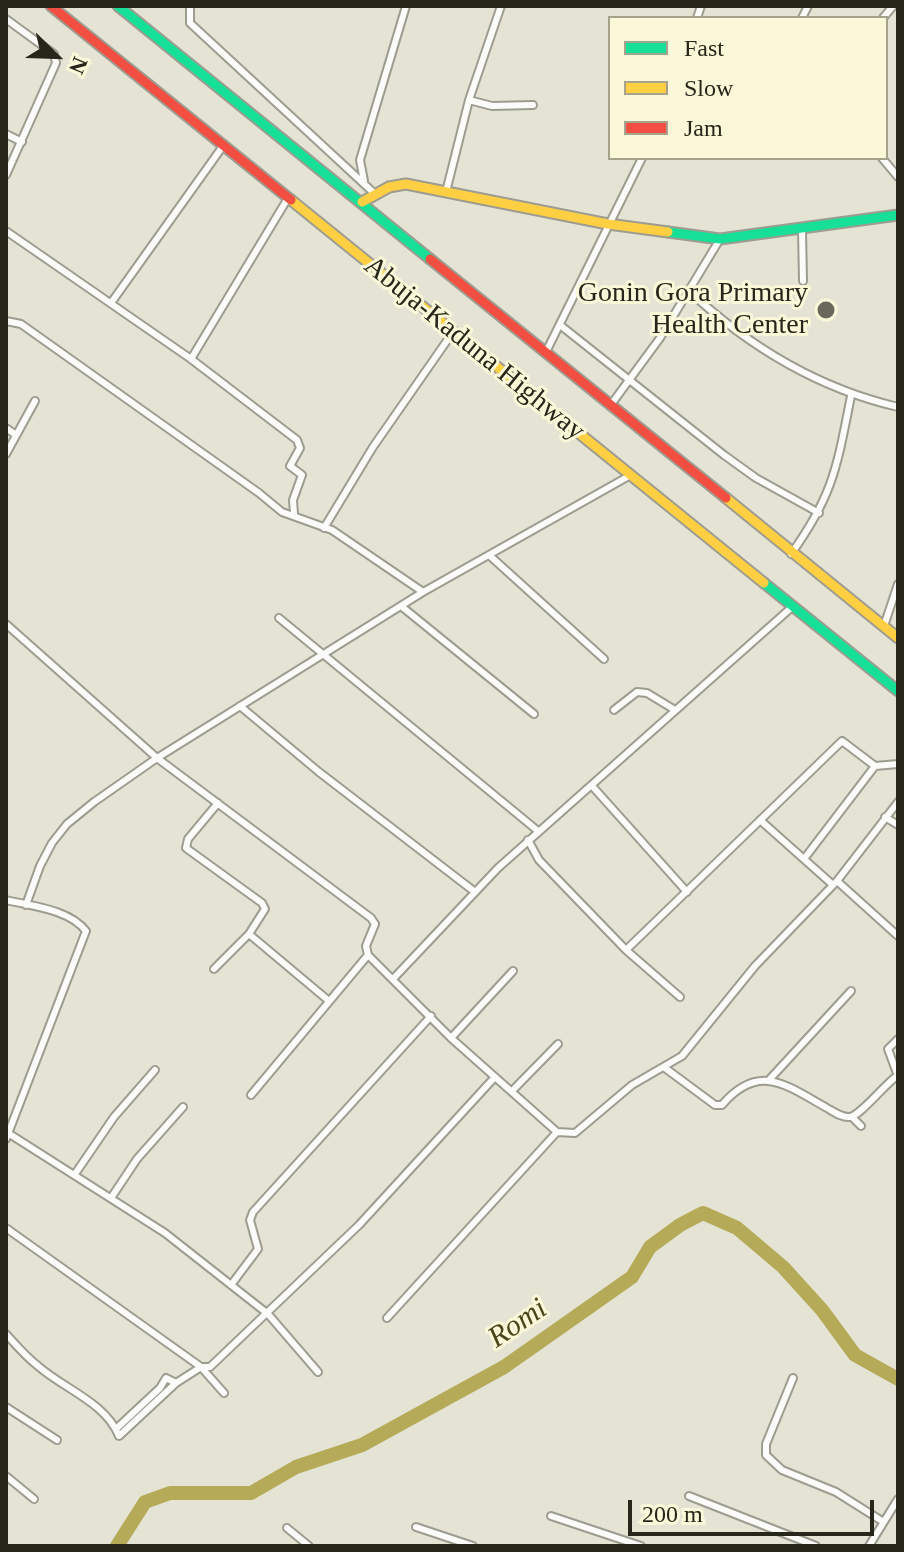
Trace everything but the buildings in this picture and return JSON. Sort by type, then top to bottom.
[{"type":"main road","name":"Abuja-Kaduna Highway","points":[[51,6],[898,691]]},
{"type":"main road","name":"Abuja-Kaduna Highway","points":[[118,6],[898,638]]},
{"type":"main road","points":[[362,202],[375,194],[406,184],[608,224],[720,239],[898,215]]},
{"type":"street","points":[[190,6],[190,23],[375,194]]},
{"type":"street","points":[[364,181],[360,160],[406,6]]},
{"type":"street","points":[[446,192],[469,100],[501,6]]},
{"type":"street","points":[[892,6],[898,15]]},
{"type":"street","points":[[6,19],[56,59],[6,175]]},
{"type":"street","points":[[469,100],[492,106],[533,105]]},
{"type":"street","points":[[6,134],[22,142]]},
{"type":"street","points":[[111,303],[224,145]]},
{"type":"street","points":[[546,352],[641,160]]},
{"type":"street","points":[[884,160],[898,177]]},
{"type":"street","points":[[191,359],[288,197]]},
{"type":"street","points":[[802,230],[803,281]]},
{"type":"street","points":[[6,231],[191,359],[297,440],[300,448],[290,466],[302,475],[293,500],[294,514]]},
{"type":"street","points":[[610,406],[720,239]]},
{"type":"street","points":[[688,290],[754,344],[851,396],[898,407]]},
{"type":"street","points":[[6,321],[21,324],[259,493],[276,509],[324,528],[423,592]]},
{"type":"street","points":[[560,325],[756,478],[819,513]]},
{"type":"street","points":[[324,528],[373,447],[453,332]]},
{"type":"street","points":[[791,554],[819,513],[836,476],[851,396]]},
{"type":"street","points":[[6,454],[35,401]]},
{"type":"street","points":[[6,428],[16,435]]},
{"type":"street","points":[[26,905],[40,866],[67,824],[157,758],[423,592],[629,476]]},
{"type":"street","points":[[489,555],[604,659]]},
{"type":"street","points":[[884,627],[898,584]]},
{"type":"street","points":[[401,606],[534,714]]},
{"type":"street","points":[[393,979],[528,840],[593,787],[792,607]]},
{"type":"street","points":[[279,618],[538,831]]},
{"type":"street","points":[[6,624],[157,758],[371,918],[375,924],[366,946],[368,955],[491,1077],[512,1091],[557,1132],[575,1133],[632,1085],[682,1056],[755,966],[835,883],[898,802]]},
{"type":"street","points":[[614,710],[637,692],[647,693],[675,710]]},
{"type":"street","points":[[240,706],[319,772],[475,892]]},
{"type":"street","points":[[626,950],[842,741],[875,766],[898,764]]},
{"type":"street","points":[[804,859],[875,766]]},
{"type":"street","points":[[593,787],[687,892]]},
{"type":"street","points":[[214,969],[249,934],[264,906],[186,848],[188,839],[218,803]]},
{"type":"street","points":[[885,817],[898,825]]},
{"type":"street","points":[[760,820],[898,936]]},
{"type":"street","points":[[528,840],[539,860],[626,950],[680,997]]},
{"type":"street","points":[[6,900],[61,914],[79,923],[86,931],[7,1136],[75,1174],[165,1233],[268,1314],[318,1372]]},
{"type":"street","points":[[249,934],[329,1001]]},
{"type":"street","points":[[251,1095],[368,955]]},
{"type":"street","points":[[451,1038],[513,971]]},
{"type":"street","points":[[769,1080],[851,991]]},
{"type":"street","points":[[231,1285],[258,1249],[250,1220],[253,1212],[431,1016]]},
{"type":"street","points":[[665,1068],[715,1105],[722,1105],[748,1082],[769,1080],[783,1083],[843,1117],[852,1117],[898,1076],[888,1049],[898,1039]]},
{"type":"street","points":[[512,1091],[558,1044]]},
{"type":"street","points":[[75,1174],[114,1117],[155,1070]]},
{"type":"street","points":[[6,1334],[36,1365],[78,1391],[116,1429],[160,1388],[166,1378],[176,1383],[201,1367],[210,1367],[268,1314],[359,1225],[491,1077]]},
{"type":"street","points":[[111,1198],[137,1159],[183,1107]]},
{"type":"street","points":[[852,1117],[861,1126]]},
{"type":"street","points":[[387,1318],[557,1132]]},
{"type":"street","points":[[6,1228],[201,1367],[224,1393]]},
{"type":"street","points":[[793,1378],[766,1444],[766,1455],[782,1470],[836,1492],[882,1521]]},
{"type":"street","points":[[6,1407],[57,1440]]},
{"type":"street","points":[[6,1476],[34,1499]]},
{"type":"street","points":[[689,1496],[816,1546]]},
{"type":"street","points":[[869,1546],[898,1499]]},
{"type":"street","points":[[551,1516],[641,1546]]},
{"type":"street","points":[[416,1527],[473,1546]]},
{"type":"street","points":[[287,1528],[309,1546]]},
{"type":"waterway","name":"Romi","points":[[117,1546],[145,1502],[170,1493],[251,1493],[296,1467],[362,1445],[504,1367],[632,1277],[650,1247],[703,1213],[737,1228],[783,1267],[822,1310],[855,1355],[898,1379]]},
{"type":"traffic: fast","points":[[118,6],[430,259]]},
{"type":"traffic: fast","points":[[668,232],[720,239],[898,215]]},
{"type":"traffic: fast","points":[[764,583],[898,691]]},
{"type":"traffic: slow","points":[[362,202],[389,187],[406,184],[608,224],[668,232]]},
{"type":"traffic: slow","points":[[291,200],[764,583]]},
{"type":"traffic: slow","points":[[726,498],[898,638]]},
{"type":"traffic: jam","points":[[51,6],[291,200]]},
{"type":"traffic: jam","points":[[430,259],[726,498]]},
{"type":"place","name":"Gonin Gora Primary Health Center","points":[[826,310]]}]
